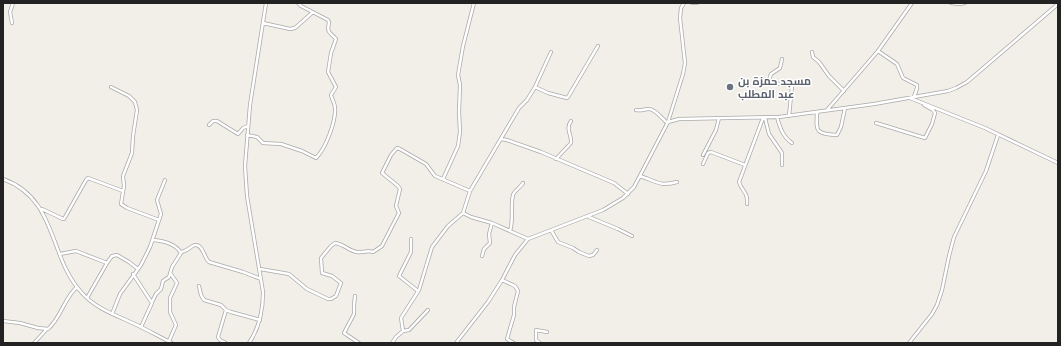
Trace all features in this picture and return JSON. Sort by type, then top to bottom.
[{"type":"street","points":[[12,23],[10,12],[13,3]]},
{"type":"street","points":[[250,343],[257,330],[263,300],[262,279],[248,196],[245,166],[248,126],[266,3]]},
{"type":"street","points":[[247,135],[257,137],[262,143],[276,143],[302,151],[314,158],[319,155],[327,140],[334,117],[335,107],[331,95],[336,87],[328,72],[330,53],[336,41],[327,29],[329,22],[328,20],[298,3]]},
{"type":"street","points":[[443,179],[458,146],[460,132],[460,85],[458,75],[463,46],[474,3]]},
{"type":"street","points":[[456,343],[488,302],[515,255],[528,239],[588,216],[614,204],[628,194],[634,187],[667,122],[684,68],[680,18],[681,8],[684,3]]},
{"type":"street","points":[[692,3],[697,3]]},
{"type":"street","points":[[827,111],[878,51],[912,3]]},
{"type":"street","points":[[951,3],[965,3]]},
{"type":"street","points":[[667,122],[676,119],[764,118],[789,116],[948,91],[967,82],[1058,4]]},
{"type":"street","points":[[263,23],[290,30],[298,26],[313,12]]},
{"type":"street","points":[[535,87],[560,97],[568,97],[598,46]]},
{"type":"street","points":[[878,51],[897,64],[903,78],[917,85],[914,97]]},
{"type":"street","points":[[403,331],[401,318],[418,291],[425,274],[432,247],[448,226],[463,213],[470,192],[519,108],[527,100],[535,87],[551,52]]},
{"type":"street","points":[[812,52],[813,57],[844,91]]},
{"type":"street","points":[[782,59],[780,68],[771,74],[768,80],[780,85],[792,86],[789,116]]},
{"type":"street","points":[[111,87],[129,96],[136,106],[132,153],[123,173],[122,206],[159,220]]},
{"type":"street","points":[[909,98],[980,126],[1058,163]]},
{"type":"street","points":[[876,123],[925,138],[932,124],[935,113],[933,110],[924,105],[925,104]]},
{"type":"street","points":[[817,112],[817,129],[823,133],[835,135],[838,134],[846,108]]},
{"type":"street","points":[[636,110],[653,110],[667,122]]},
{"type":"street","points":[[777,117],[784,135],[792,143]]},
{"type":"street","points":[[703,156],[716,130],[719,118]]},
{"type":"street","points":[[747,204],[747,195],[741,188],[739,182],[764,118]]},
{"type":"street","points":[[764,118],[769,134],[782,153],[782,165]]},
{"type":"street","points":[[209,125],[217,121],[238,134],[243,128],[248,126]]},
{"type":"street","points":[[556,159],[571,143],[572,140],[569,131],[569,124],[571,121]]},
{"type":"street","points":[[910,343],[937,305],[942,290],[954,237],[986,171],[998,135]]},
{"type":"street","points":[[500,139],[536,150],[614,183],[628,194]]},
{"type":"street","points":[[260,269],[289,274],[307,289],[328,299],[334,298],[341,283],[332,276],[321,272],[320,263],[322,255],[335,243],[342,244],[356,252],[365,250],[373,252],[382,246],[399,215],[400,211],[396,206],[400,189],[397,184],[382,173],[397,148],[426,164],[433,174],[470,192]]},
{"type":"street","points":[[703,164],[707,154],[711,152],[746,165]]},
{"type":"street","points":[[640,176],[662,185],[677,182]]},
{"type":"street","points":[[41,209],[64,219],[88,178],[123,190]]},
{"type":"street","points":[[3,179],[12,182],[24,190],[41,209],[68,273],[77,287],[87,298],[112,314],[170,342],[176,324],[170,312],[170,298],[177,283],[171,274]]},
{"type":"street","points":[[112,314],[119,297],[145,258],[153,240],[159,220],[160,209],[157,200],[165,180]]},
{"type":"street","points":[[510,231],[513,222],[513,195],[523,183]]},
{"type":"street","points":[[463,213],[492,223],[528,239]]},
{"type":"street","points":[[588,216],[632,236]]},
{"type":"street","points":[[482,256],[484,249],[490,243],[489,234],[492,223]]},
{"type":"street","points":[[551,230],[558,242],[579,252],[589,256],[593,255],[597,250]]},
{"type":"street","points":[[411,239],[411,252],[399,275],[400,278],[418,291]]},
{"type":"street","points":[[153,240],[166,242],[180,252],[186,251],[194,245],[197,245],[201,247],[205,258],[208,261],[262,279]]},
{"type":"street","points":[[60,254],[76,252],[107,263]]},
{"type":"street","points":[[141,327],[156,294],[161,290],[163,281],[171,274],[172,267],[180,252]]},
{"type":"street","points":[[87,298],[112,256],[116,255],[138,269]]},
{"type":"street","points":[[133,274],[152,302]]},
{"type":"street","points":[[502,280],[515,286],[518,291],[514,307],[514,315],[507,339],[514,343]]},
{"type":"street","points":[[199,286],[203,299],[221,305],[226,310],[260,320]]},
{"type":"street","points":[[34,343],[48,329],[65,304],[69,294],[77,287]]},
{"type":"street","points":[[355,296],[354,314],[344,333],[359,343]]},
{"type":"street","points":[[226,310],[218,336],[220,340],[226,343]]},
{"type":"street","points":[[392,343],[403,331],[409,330],[428,310]]},
{"type":"street","points":[[3,321],[48,329]]},
{"type":"street","points":[[540,343],[536,340],[536,330],[547,332]]},
{"type":"place","name":"مسجد حمزة بن عبد المطلب","points":[[730,87]]}]
